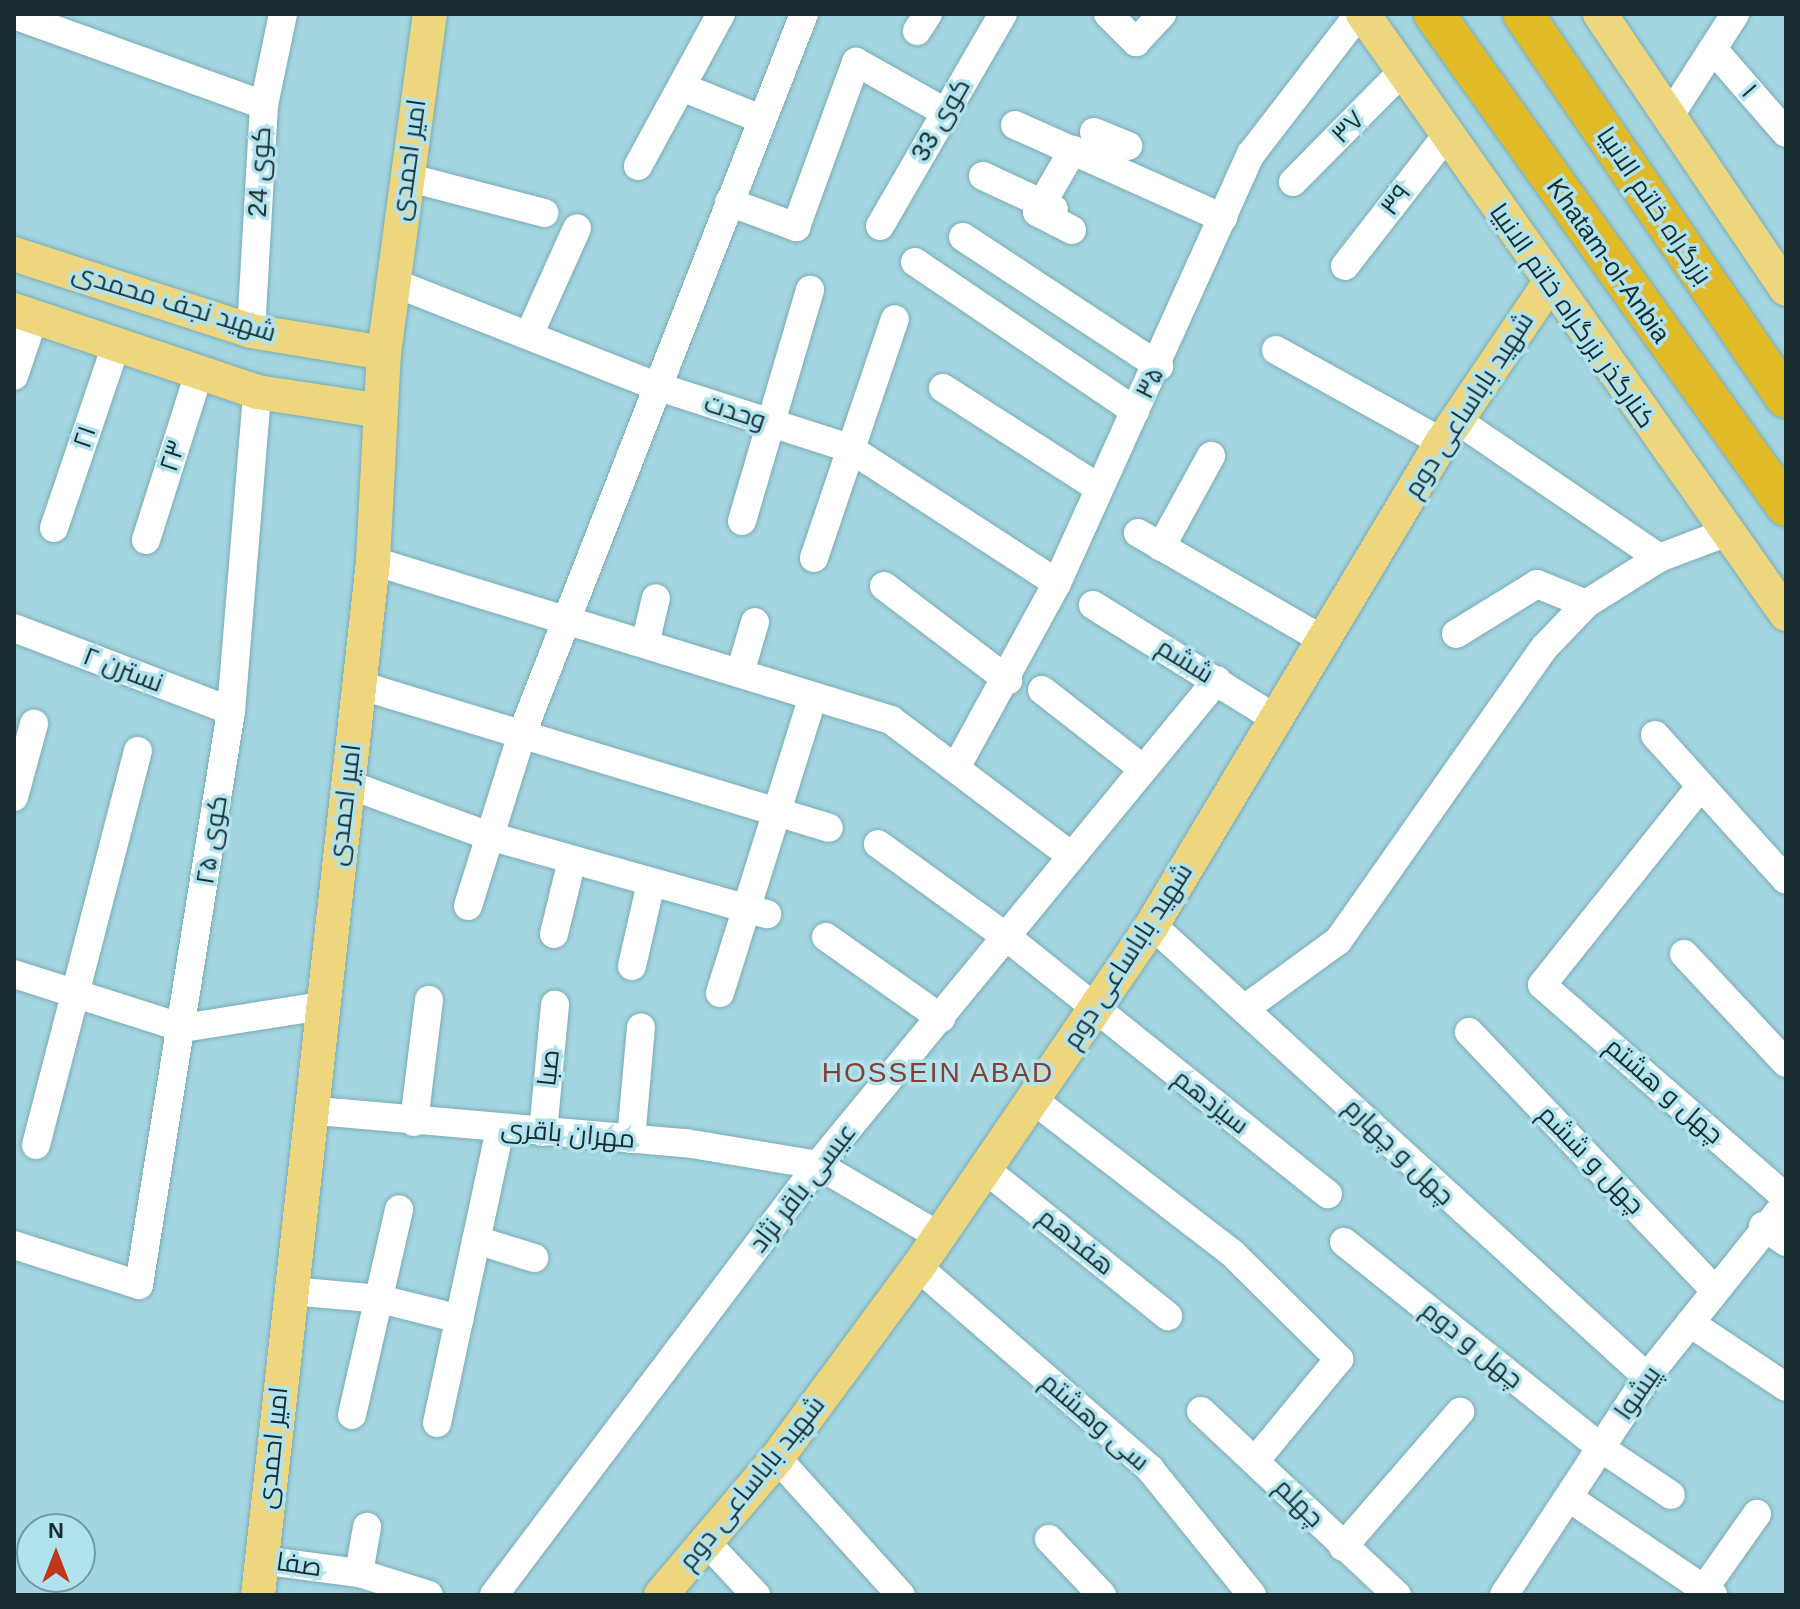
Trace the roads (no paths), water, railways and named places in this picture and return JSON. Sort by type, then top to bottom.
[{"type":"highway","name":"Khatam-ol-Anbia","points":[[1434,14],[1786,506]]},
{"type":"highway","name":"بزرگراه خاتم الانبیا","points":[[1523,14],[1786,398]]},
{"type":"main road","name":"امیر احمدی","points":[[258,1595],[291,1291],[317,1111],[322,1006],[373,561],[384,353],[430,14]]},
{"type":"main road","points":[[1600,14],[1786,289]]},
{"type":"main road","name":"کنارگذر بزرگراه خاتم الانبیا","points":[[1367,19],[1549,284],[1786,614]]},
{"type":"main road","name":"شهید نجف محمدی","points":[[14,254],[251,331],[384,353]]},
{"type":"main road","name":"شهید باباساعی دوم","points":[[661,1595],[777,1458],[918,1267],[1152,925],[1450,431],[1549,284]]},
{"type":"main road","points":[[24,313],[257,392],[381,411]]},
{"type":"street","name":"کوی 24","points":[[251,331],[264,105],[283,14]]},
{"type":"street","points":[[638,166],[684,88],[721,14]]},
{"type":"street","points":[[468,906],[523,731],[804,14]]},
{"type":"street","name":"کوی 33","points":[[880,226],[1003,14]]},
{"type":"street","points":[[1108,14],[1136,42],[1162,14]]},
{"type":"street","points":[[1669,117],[1735,14]]},
{"type":"street","points":[[14,15],[264,105]]},
{"type":"street","name":"۳۵","points":[[958,764],[1008,680],[1057,583],[1097,487],[1159,366],[1251,154],[1367,19]]},
{"type":"street","name":"۱","points":[[1713,49],[1786,133]]},
{"type":"street","points":[[729,202],[796,227],[856,62],[945,112]]},
{"type":"street","name":"۳۷","points":[[1293,182],[1403,71]]},
{"type":"street","points":[[684,88],[761,119]]},
{"type":"street","points":[[1015,125],[1128,146]]},
{"type":"street","name":"۳۹","points":[[1345,266],[1447,135]]},
{"type":"street","points":[[1087,140],[1223,218]]},
{"type":"street","points":[[983,176],[1055,214],[1087,140]]},
{"type":"street","points":[[406,177],[544,213]]},
{"type":"street","points":[[529,335],[577,228]]},
{"type":"street","points":[[963,237],[1159,366]]},
{"type":"street","points":[[915,262],[1135,411]]},
{"type":"street","name":"وحدت","points":[[392,282],[659,387],[849,448],[1057,583]]},
{"type":"street","points":[[742,521],[810,290]]},
{"type":"street","points":[[14,376],[24,313]]},
{"type":"street","points":[[814,558],[895,319]]},
{"type":"street","name":"۲۱","points":[[54,528],[116,345]]},
{"type":"street","points":[[1276,350],[1450,431],[1659,558]]},
{"type":"street","name":"۲۳","points":[[146,540],[199,373]]},
{"type":"street","points":[[943,388],[1097,487]]},
{"type":"street","name":"کوی ۲۵","points":[[14,1245],[139,1285],[183,1028],[231,711],[257,392]]},
{"type":"street","points":[[1211,456],[1150,540],[1323,640]]},
{"type":"street","points":[[1247,1007],[1338,941],[1544,648],[1586,604],[1659,558],[1725,533]]},
{"type":"street","points":[[373,561],[740,673],[812,699],[891,720],[958,764],[1069,854]]},
{"type":"street","points":[[1456,634],[1537,584],[1586,604]]},
{"type":"street","points":[[884,586],[1008,680]]},
{"type":"street","points":[[645,644],[656,598]]},
{"type":"street","name":"ششم","points":[[1093,605],[1276,719]]},
{"type":"street","points":[[740,673],[755,622]]},
{"type":"street","name":"نسترن ۲","points":[[14,628],[231,711]]},
{"type":"street","name":"عیسی باقر نژاد","points":[[494,1595],[818,1165],[1008,938],[1069,854],[1217,680]]},
{"type":"street","points":[[359,685],[523,731],[829,828]]},
{"type":"street","points":[[1042,690],[1143,769]]},
{"type":"street","points":[[720,993],[754,911],[774,812],[812,699]]},
{"type":"street","points":[[14,797],[34,724]]},
{"type":"street","points":[[1655,735],[1786,880]]},
{"type":"street","points":[[36,1145],[138,751]]},
{"type":"street","points":[[347,784],[489,836],[754,911]]},
{"type":"street","name":"چهل و هشتم","points":[[1700,787],[1542,985],[1786,1200]]},
{"type":"street","name":"سیزدهم","points":[[878,844],[1008,938],[1094,1010],[1328,1194]]},
{"type":"street","points":[[554,934],[572,860]]},
{"type":"street","points":[[632,966],[651,883]]},
{"type":"street","name":"چهل و چهارم","points":[[1152,925],[1247,1007],[1647,1377]]},
{"type":"street","points":[[826,937],[941,1018]]},
{"type":"street","points":[[1684,954],[1786,1063]]},
{"type":"street","points":[[14,974],[183,1028],[322,1006]]},
{"type":"street","points":[[414,1122],[429,1000]]},
{"type":"street","name":"صبا","points":[[543,1132],[555,1005]]},
{"type":"street","points":[[631,1139],[641,1027]]},
{"type":"street","name":"چهل و ششم","points":[[1469,1032],[1713,1288]]},
{"type":"street","points":[[1032,1099],[1232,1253],[1339,1359],[1256,1460]]},
{"type":"street","name":"مهران باقری","points":[[317,1111],[631,1139],[818,1165]]},
{"type":"street","points":[[437,1423],[500,1128]]},
{"type":"street","points":[[818,1165],[939,1236]]},
{"type":"street","name":"هفدهم","points":[[985,1169],[1168,1316]]},
{"type":"street","name":"پیشوا","points":[[1509,1593],[1647,1377],[1713,1288],[1775,1234],[1786,1200]]},
{"type":"street","points":[[352,1415],[399,1209]]},
{"type":"street","points":[[476,1240],[534,1258]]},
{"type":"street","name":"چهل و دوم","points":[[1344,1242],[1601,1448],[1671,1495]]},
{"type":"street","name":"سی وهشتم","points":[[918,1267],[1150,1469],[1252,1595]]},
{"type":"street","points":[[291,1291],[380,1299],[460,1319]]},
{"type":"street","points":[[1690,1323],[1786,1387]]},
{"type":"street","name":"چهلم","points":[[1201,1411],[1397,1595]]},
{"type":"street","points":[[1343,1547],[1460,1412]]},
{"type":"street","points":[[777,1458],[901,1595]]},
{"type":"street","points":[[1569,1498],[1709,1592],[1757,1514]]},
{"type":"street","points":[[359,1573],[367,1527]]},
{"type":"street","points":[[1049,1539],[1102,1595]]},
{"type":"street","points":[[706,1542],[756,1595]]},
{"type":"street","name":"صفا","points":[[261,1560],[359,1573],[429,1595]]},
{"type":"district","name":"HOSSEIN ABAD","points":[[938,1073]]}]
